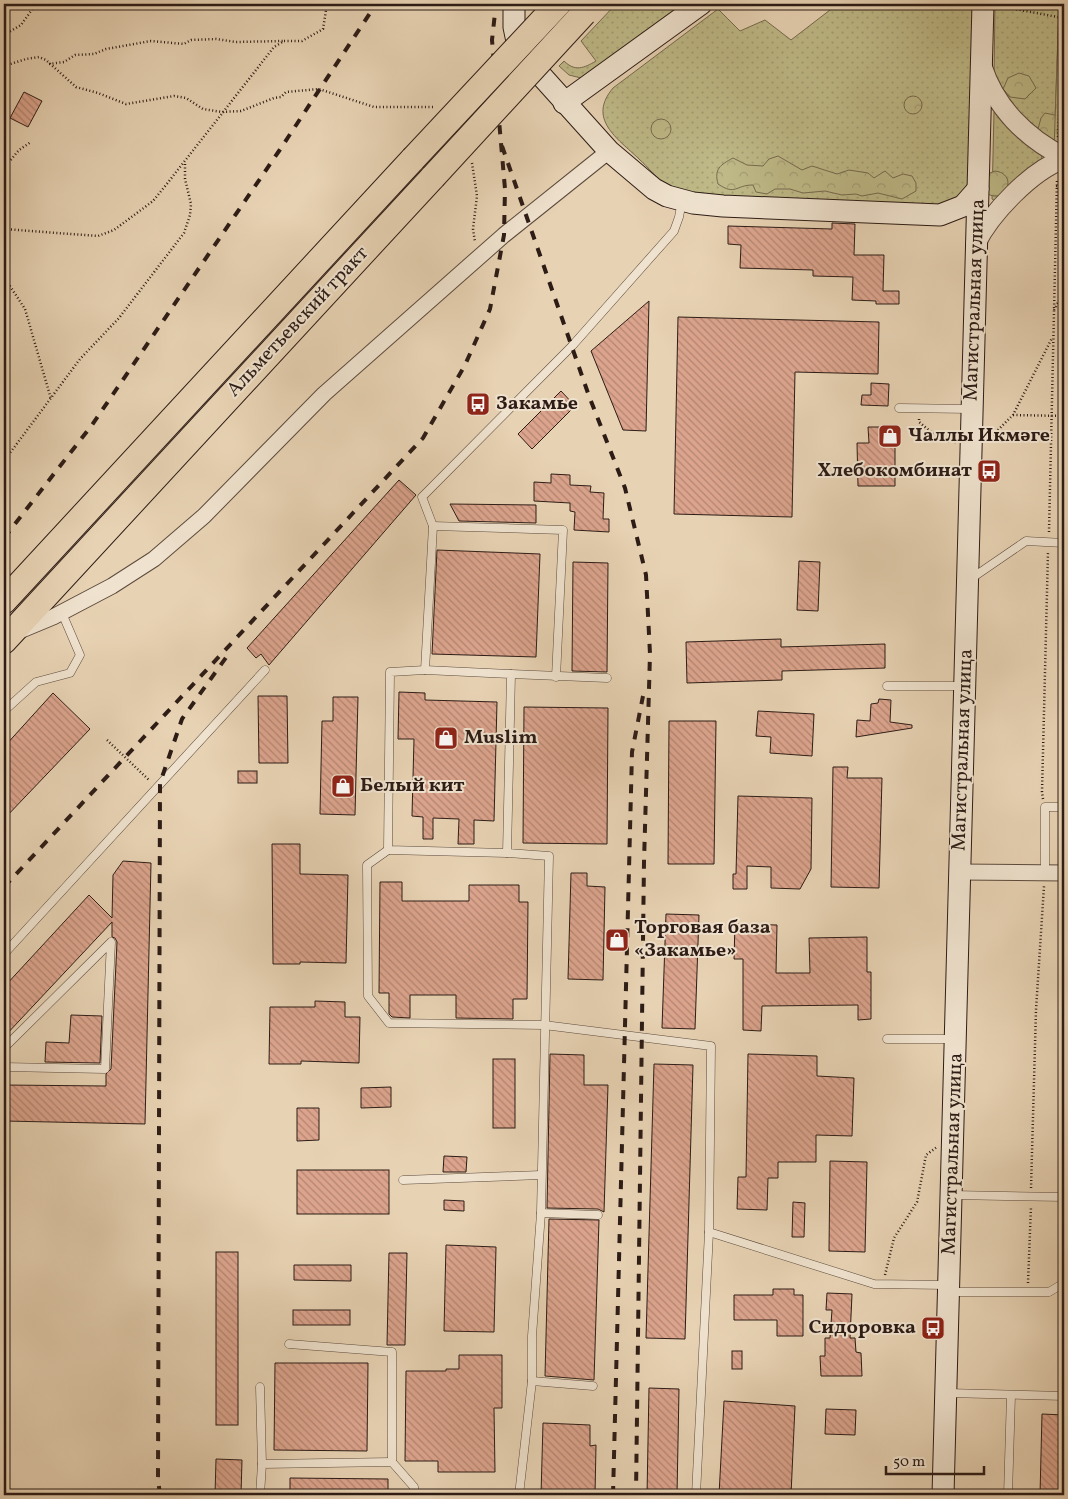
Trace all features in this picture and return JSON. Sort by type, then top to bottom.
[{"type":"main road","points":[[514,4],[514,28],[519,51],[609,151],[654,189],[667,196],[682,201],[723,206],[940,214],[963,206],[978,189]]},
{"type":"main road","name":"Альметьевский тракт","points":[[4,601],[558,4]]},
{"type":"main road","points":[[564,103],[701,4]]},
{"type":"main road","name":"Магистральная улица","points":[[943,1495],[976,243],[982,65],[990,5]]},
{"type":"main road","name":"Альметьевский тракт","points":[[6,638],[589,9]]},
{"type":"main road","points":[[940,214],[963,228],[976,243]]},
{"type":"street","points":[[976,243],[991,219],[1009,200],[1036,174],[1061,158],[1034,139],[1013,119],[993,93],[982,65]]},
{"type":"street","points":[[6,638],[62,613],[112,586],[154,559],[210,509],[324,394],[477,260],[609,151]]},
{"type":"street","points":[[940,214],[977,217],[988,214],[1009,200]]},
{"type":"street","points":[[960,872],[1064,873]]},
{"type":"lane","points":[[425,670],[433,526],[422,497],[572,346],[674,231],[682,201]]},
{"type":"lane","points":[[899,408],[972,409]]},
{"type":"lane","points":[[433,526],[563,530],[556,677]]},
{"type":"lane","points":[[968,581],[1026,541],[1064,543]]},
{"type":"lane","points":[[4,711],[36,682],[70,673],[80,655],[62,613]]},
{"type":"lane","points":[[4,954],[265,670]]},
{"type":"lane","points":[[388,850],[390,672],[425,670],[607,678]]},
{"type":"lane","points":[[507,853],[511,674]]},
{"type":"lane","points":[[887,686],[965,686]]},
{"type":"lane","points":[[1045,873],[1045,807],[1064,807]]},
{"type":"lane","points":[[519,1495],[532,1381],[532,1336],[541,1213],[544,1025],[549,856],[388,850],[367,865],[367,884],[368,996],[389,1023],[544,1025],[711,1046],[709,1232],[696,1495]]},
{"type":"lane","points":[[4,1048],[110,942],[104,1069],[4,1067]]},
{"type":"lane","points":[[887,1039],[956,1039]]},
{"type":"lane","points":[[403,1180],[541,1175]]},
{"type":"lane","points":[[952,1195],[1064,1197]]},
{"type":"lane","points":[[541,1213],[598,1216]]},
{"type":"lane","points":[[709,1232],[874,1284],[949,1289],[1049,1292],[1064,1283]]},
{"type":"lane","points":[[289,1344],[392,1352],[392,1462],[414,1488],[415,1495]]},
{"type":"lane","points":[[532,1381],[593,1386]]},
{"type":"lane","points":[[260,1387],[262,1464],[260,1495]]},
{"type":"lane","points":[[945,1393],[1064,1396]]},
{"type":"lane","points":[[1008,1495],[1011,1395]]},
{"type":"lane","points":[[262,1464],[392,1462]]},
{"type":"path","points":[[4,36],[21,25],[36,4]]},
{"type":"path","points":[[50,64],[64,62],[76,55],[94,54],[106,49],[151,41],[184,44],[191,40],[216,39],[236,42],[302,41],[324,28],[327,4]]},
{"type":"path","points":[[1045,807],[1042,792],[1056,186],[1061,158],[1064,4]]},
{"type":"path","points":[[990,5],[1064,18]]},
{"type":"path","points":[[4,228],[98,236],[114,230],[152,201],[266,56],[274,47],[284,41]]},
{"type":"path","points":[[4,66],[39,57],[76,87],[126,104],[174,96],[186,98],[203,109],[222,112],[241,111],[281,97],[286,92],[319,89],[374,107],[441,107]]},
{"type":"path","points":[[4,168],[18,150],[31,142]]},
{"type":"path","points":[[471,158],[477,196],[474,229],[477,260]]},
{"type":"path","points":[[4,462],[80,359],[119,318],[184,233],[190,215],[191,204],[185,179],[184,161]]},
{"type":"path","points":[[1056,186],[1064,186]]},
{"type":"path","points":[[4,277],[25,309],[51,400]]},
{"type":"path","points":[[1054,312],[1064,291]]},
{"type":"path","points":[[985,443],[1013,416],[1053,335]]},
{"type":"path","points":[[919,408],[919,422],[942,441],[957,442]]},
{"type":"path","points":[[1013,416],[1063,416],[1064,426]]},
{"type":"path","points":[[107,740],[157,787]]},
{"type":"path","points":[[1028,1292],[1036,1010],[1045,873]]},
{"type":"path","points":[[883,1284],[894,1238],[917,1202],[926,1155],[942,1143]]},
{"type":"green space","points":[[616,4],[695,4],[581,78],[569,75],[559,66],[564,61],[572,67],[580,68],[596,61],[581,41]]},
{"type":"green space","points":[[829,4],[977,4],[971,191],[944,206],[696,195],[674,188],[663,182],[608,127],[604,119],[603,109],[606,99],[613,88],[718,9],[740,31],[765,20],[791,40],[830,10]]},
{"type":"green space","points":[[995,4],[1059,4],[1054,149],[1005,98],[994,78]]},
{"type":"green space","points":[[1059,8],[1064,9],[1064,153],[1054,149]]},
{"type":"green space","points":[[1019,73],[1029,76],[1036,88],[1025,99],[1010,97],[1003,89],[1008,78]]},
{"type":"green space","points":[[909,96],[917,96],[922,101],[920,112],[909,114],[904,109],[904,101]]},
{"type":"green space","points":[[994,112],[1042,155],[1041,164],[995,201],[992,199]]},
{"type":"green space","points":[[1045,113],[1064,117],[1061,141],[1049,141],[1038,129],[1041,118]]},
{"type":"green space","points":[[661,119],[668,122],[671,129],[668,136],[661,139],[654,136],[651,129],[654,122]]},
{"type":"green space","points":[[778,156],[802,170],[812,166],[837,174],[849,170],[868,173],[874,178],[885,171],[893,178],[903,174],[912,176],[916,183],[916,191],[902,199],[878,193],[862,196],[856,194],[842,195],[825,191],[803,193],[790,189],[775,189],[767,194],[756,192],[753,185],[732,190],[718,184],[717,175],[719,168],[733,158],[747,165],[763,166],[769,159]]},
{"type":"green space","points":[[995,171],[1002,173],[1007,178],[1008,183],[1004,193],[993,196],[986,193],[987,174]]},
{"type":"building","points":[[24,92],[42,101],[28,127],[10,118]]},
{"type":"building","points":[[832,223],[855,224],[854,255],[884,255],[883,291],[899,291],[899,304],[876,304],[876,301],[852,300],[853,277],[813,276],[813,270],[740,268],[741,245],[728,244],[728,226],[832,229]]},
{"type":"building","points":[[649,301],[646,431],[623,430],[591,351]]},
{"type":"building","points":[[678,317],[879,322],[878,374],[795,372],[792,517],[674,514]]},
{"type":"building","points":[[871,383],[889,384],[888,406],[861,405],[862,395],[871,395]]},
{"type":"building","points":[[561,391],[575,406],[532,449],[518,434]]},
{"type":"building","points":[[868,427],[895,427],[895,486],[858,486],[857,443],[869,443]]},
{"type":"building","points":[[551,474],[570,475],[570,485],[591,486],[590,492],[604,493],[603,519],[609,519],[609,532],[574,530],[575,512],[570,511],[570,503],[534,501],[534,482],[551,483]]},
{"type":"building","points":[[399,480],[416,495],[269,665],[261,654],[256,658],[247,648]]},
{"type":"building","points":[[450,504],[536,505],[536,523],[459,521]]},
{"type":"building","points":[[437,550],[540,554],[536,657],[432,654]]},
{"type":"building","points":[[799,561],[820,562],[818,611],[797,610]]},
{"type":"building","points":[[573,562],[608,563],[607,672],[572,671]]},
{"type":"building","points":[[781,639],[781,647],[885,644],[885,668],[782,671],[782,680],[687,683],[686,642]]},
{"type":"building","points":[[399,692],[425,693],[425,700],[497,702],[494,821],[474,820],[474,844],[458,844],[459,819],[433,818],[433,839],[423,839],[423,817],[412,816],[414,739],[398,739]]},
{"type":"building","points":[[53,693],[90,729],[4,819],[4,747]]},
{"type":"building","points":[[258,696],[287,696],[288,763],[259,763]]},
{"type":"building","points":[[333,697],[358,697],[355,815],[320,814],[322,721],[333,721]]},
{"type":"building","points":[[879,699],[891,700],[890,722],[912,725],[912,728],[856,737],[857,720],[870,721],[871,704],[878,703]]},
{"type":"building","points":[[524,707],[608,708],[607,844],[523,843]]},
{"type":"building","points":[[758,711],[814,714],[812,756],[770,753],[771,737],[756,736]]},
{"type":"building","points":[[669,721],[716,721],[714,864],[668,864]]},
{"type":"building","points":[[833,767],[848,767],[847,778],[882,778],[879,888],[831,887]]},
{"type":"building","points":[[238,771],[257,771],[257,783],[238,783]]},
{"type":"building","points":[[738,796],[812,798],[811,869],[800,889],[771,888],[771,867],[747,866],[747,889],[733,889],[733,874],[736,874]]},
{"type":"building","points":[[272,844],[300,844],[300,874],[348,875],[346,963],[300,962],[300,964],[273,964]]},
{"type":"building","points":[[123,861],[151,863],[145,1124],[4,1121],[4,1085],[106,1086],[106,1074],[111,1069],[117,942],[112,937],[112,922],[4,1037],[4,987],[89,895],[112,918],[113,875]]},
{"type":"building","points":[[571,873],[587,873],[587,886],[605,887],[603,980],[568,979]]},
{"type":"building","points":[[380,882],[402,882],[402,901],[469,901],[469,885],[519,885],[519,902],[528,902],[527,999],[513,999],[513,1019],[456,1018],[456,995],[410,995],[410,1018],[392,1017],[389,1014],[389,993],[379,993]]},
{"type":"building","points":[[666,914],[699,915],[695,1029],[662,1028]]},
{"type":"building","points":[[735,924],[777,925],[776,973],[810,973],[809,938],[867,937],[867,972],[871,972],[871,1019],[858,1020],[858,1005],[762,1006],[761,1031],[743,1030],[743,959],[734,959]]},
{"type":"building","points":[[315,1001],[345,1002],[345,1017],[360,1017],[359,1063],[301,1061],[301,1064],[269,1064],[270,1007],[315,1007]]},
{"type":"building","points":[[71,1015],[102,1016],[100,1063],[45,1062],[46,1042],[69,1043]]},
{"type":"building","points":[[550,1054],[584,1055],[584,1085],[608,1085],[604,1212],[598,1209],[547,1208]]},
{"type":"building","points":[[748,1054],[817,1056],[817,1076],[854,1078],[852,1136],[816,1135],[816,1162],[778,1162],[778,1178],[768,1178],[767,1210],[737,1209],[738,1177],[746,1177]]},
{"type":"building","points":[[493,1059],[515,1059],[515,1128],[493,1128]]},
{"type":"building","points":[[654,1064],[693,1065],[685,1339],[646,1338]]},
{"type":"building","points":[[391,1087],[391,1107],[361,1108],[361,1088]]},
{"type":"building","points":[[297,1108],[319,1108],[319,1140],[297,1141]]},
{"type":"building","points":[[444,1156],[467,1157],[466,1172],[443,1172]]},
{"type":"building","points":[[830,1161],[867,1162],[865,1252],[829,1251]]},
{"type":"building","points":[[297,1170],[389,1170],[389,1214],[297,1214]]},
{"type":"building","points":[[444,1200],[464,1201],[464,1211],[444,1210]]},
{"type":"building","points":[[793,1202],[805,1203],[804,1237],[792,1237]]},
{"type":"building","points":[[549,1219],[599,1220],[594,1380],[545,1376]]},
{"type":"building","points":[[446,1245],[496,1247],[494,1332],[444,1331]]},
{"type":"building","points":[[216,1252],[238,1252],[238,1425],[216,1425]]},
{"type":"building","points":[[389,1253],[407,1253],[405,1345],[387,1345]]},
{"type":"building","points":[[294,1265],[351,1265],[351,1281],[294,1280]]},
{"type":"building","points":[[773,1289],[794,1289],[794,1295],[803,1295],[803,1336],[777,1336],[777,1320],[734,1320],[734,1295],[773,1295]]},
{"type":"building","points":[[827,1293],[852,1294],[850,1338],[855,1338],[856,1352],[861,1353],[862,1376],[821,1376],[820,1356],[825,1356],[825,1338],[830,1338],[832,1310],[826,1310]]},
{"type":"building","points":[[293,1310],[350,1310],[350,1325],[293,1325]]},
{"type":"building","points":[[732,1351],[742,1351],[742,1369],[732,1369]]},
{"type":"building","points":[[459,1355],[502,1355],[502,1408],[494,1408],[495,1472],[438,1472],[438,1461],[405,1461],[406,1371],[446,1371],[446,1369],[459,1369]]},
{"type":"building","points":[[275,1363],[368,1363],[367,1451],[274,1450]]},
{"type":"building","points":[[649,1388],[679,1389],[677,1495],[647,1495]]},
{"type":"building","points":[[724,1401],[795,1406],[791,1495],[719,1495]]},
{"type":"building","points":[[826,1409],[856,1410],[855,1435],[825,1434]]},
{"type":"building","points":[[1042,1414],[1064,1415],[1064,1495],[1040,1495]]},
{"type":"building","points":[[543,1423],[590,1425],[590,1446],[596,1445],[595,1495],[541,1495]]},
{"type":"building","points":[[216,1459],[242,1460],[241,1495],[215,1495]]},
{"type":"building","points":[[290,1478],[388,1479],[388,1495],[290,1495]]},
{"type":"railway","points":[[4,538],[92,425],[279,151],[376,4]]},
{"type":"railway","points":[[4,887],[423,438],[465,365],[490,309],[504,235],[505,189],[492,40],[496,4]]},
{"type":"railway","points":[[502,146],[589,396],[625,488],[646,575],[650,654],[644,862],[636,1495]]},
{"type":"railway","points":[[160,1495],[158,1479],[160,783],[182,719],[230,652]]},
{"type":"railway","points":[[613,1495],[632,752],[643,696]]},
{"type":"place","name":"Закамье","points":[[478,404]]},
{"type":"place","name":"Чаллы Икмәге","points":[[890,436]]},
{"type":"place","name":"Хлебокомбинат","points":[[989,471]]},
{"type":"place","name":"Muslim","points":[[446,738]]},
{"type":"place","name":"Белый кит","points":[[343,786]]},
{"type":"place","name":"Торговая база «Закамье»","points":[[617,940]]},
{"type":"place","name":"Сидоровка","points":[[933,1328]]}]
